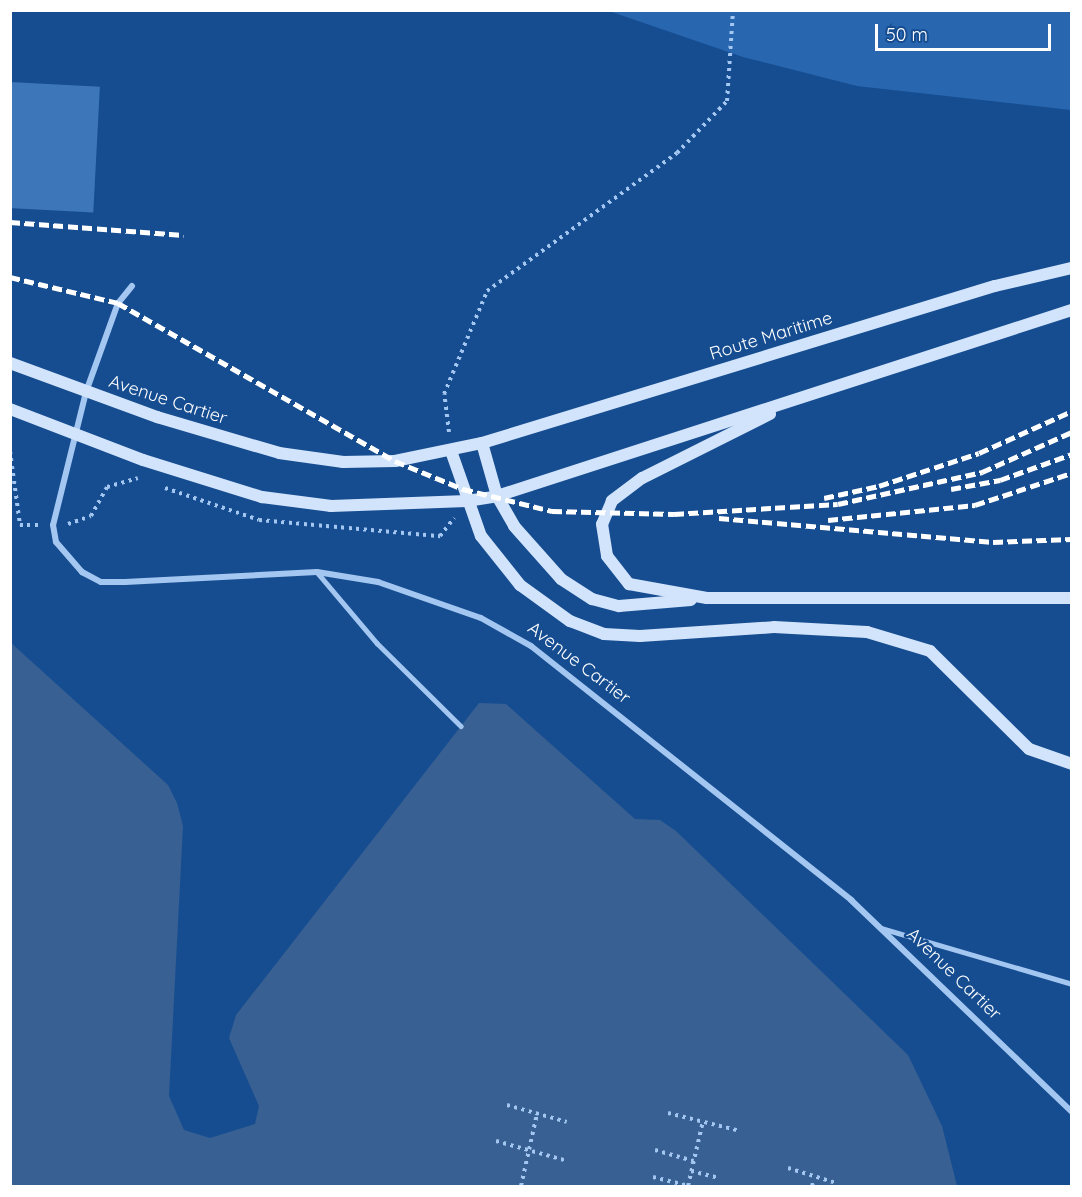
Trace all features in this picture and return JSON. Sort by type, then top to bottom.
[{"type":"main road","name":"Route Maritime","points":[[482,443],[995,286],[1071,268]]},
{"type":"main road","points":[[10,409],[262,497],[332,506],[466,501],[497,496],[1071,310]]},
{"type":"main road","name":"Avenue Cartier","points":[[10,363],[86,392],[231,440],[317,459],[395,461],[482,443]]},
{"type":"main road","points":[[707,598],[628,584],[607,556],[602,524],[612,501],[642,478],[810,394]]},
{"type":"main road","points":[[482,443],[497,496],[535,556],[592,598],[654,606],[707,598],[1071,598]]},
{"type":"main road","points":[[451,451],[466,501],[481,536],[520,585],[570,621],[604,634],[640,636],[774,627],[867,632],[930,651],[1029,749],[1071,764]]},
{"type":"street","name":"Avenue Cartier","points":[[132,286],[118,303],[74,433],[53,525],[66,556],[101,582],[317,572],[432,598],[531,646],[879,927],[1071,1110]]},
{"type":"lane","points":[[317,572],[377,643],[461,726]]},
{"type":"lane","points":[[879,927],[1071,984]]},
{"type":"path","points":[[451,451],[444,394],[487,291],[677,153],[727,101],[733,10]]},
{"type":"path","points":[[10,451],[20,525],[78,524],[91,516],[107,487],[122,479],[148,482]]},
{"type":"path","points":[[159,486],[259,520],[440,536],[466,501]]},
{"type":"path","points":[[507,1105],[567,1122]]},
{"type":"path","points":[[668,1113],[740,1131]]},
{"type":"path","points":[[521,1186],[537,1114]]},
{"type":"path","points":[[653,1177],[688,1186],[703,1120]]},
{"type":"path","points":[[496,1141],[564,1160]]},
{"type":"path","points":[[655,1150],[693,1161]]},
{"type":"path","points":[[788,1168],[836,1183]]},
{"type":"path","points":[[691,1171],[719,1178]]},
{"type":"path","points":[[812,1186],[813,1179]]},
{"type":"shaded area","points":[[609,11],[1071,11],[1071,110],[857,86],[743,57]]},
{"type":"shaded area","points":[[10,642],[168,785],[177,803],[183,826],[169,1096],[184,1130],[210,1138],[255,1124],[259,1106],[229,1038],[236,1015],[479,703],[506,704],[635,819],[660,820],[676,831],[908,1055],[942,1126],[957,1186],[11,1186]]},
{"type":"building","points":[[10,82],[100,87],[93,213],[10,208]]},
{"type":"railway","points":[[10,222],[184,235]]},
{"type":"railway","points":[[10,277],[118,303],[395,461],[463,489],[552,511],[674,514],[838,504],[982,472],[1072,432]]},
{"type":"railway","points":[[824,498],[879,486],[979,453],[1072,411]]},
{"type":"railway","points":[[951,489],[1000,480],[1072,454]]},
{"type":"railway","points":[[828,520],[975,505],[1072,473]]},
{"type":"railway","points":[[719,518],[993,542],[1072,539]]}]
